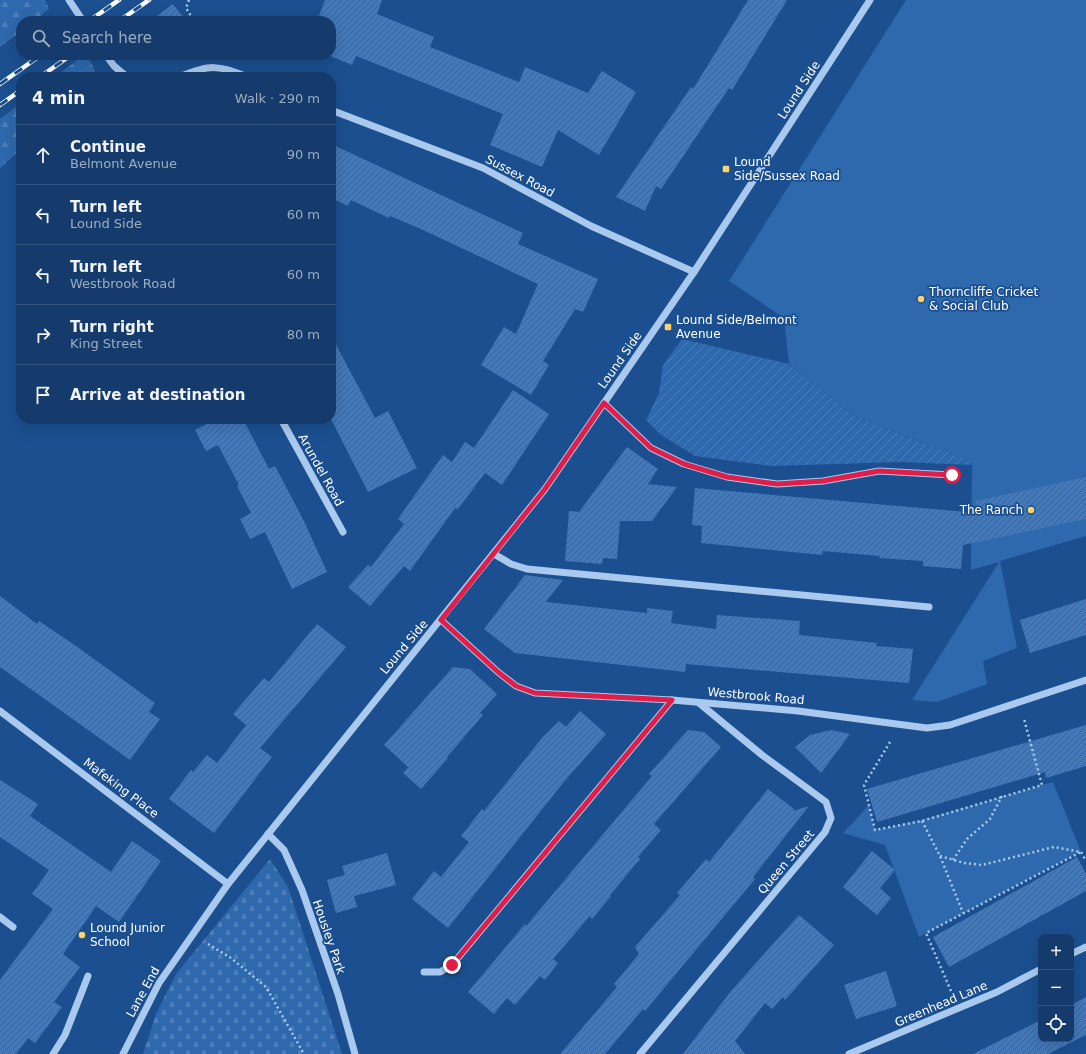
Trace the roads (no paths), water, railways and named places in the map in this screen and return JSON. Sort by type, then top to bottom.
[{"type":"street","points":[[69,0],[80,16]]},
{"type":"street","name":"Lound Side","points":[[228,884],[333,751],[441,620],[545,489],[694,272],[870,0]]},
{"type":"street","points":[[110,60],[121,72]]},
{"type":"street","points":[[192,72],[206,67],[220,67],[234,72]]},
{"type":"street","name":"Sussex Road","points":[[336,112],[483,168],[591,226],[694,272]]},
{"type":"street","points":[[604,403],[651,448],[684,464],[727,477],[777,484],[823,481],[879,471],[952,475]]},
{"type":"street","name":"Arundel Road","points":[[283,424],[343,532]]},
{"type":"street","points":[[494,554],[512,564],[527,569],[930,607]]},
{"type":"street","name":"Westbrook Road","points":[[441,620],[498,672],[516,686],[535,693],[699,702],[798,711],[927,728],[950,725],[1086,680]]},
{"type":"street","points":[[424,972],[440,972],[452,965],[672,700]]},
{"type":"street","name":"Queen Street","points":[[640,1054],[825,832],[831,818],[826,802],[762,755],[699,702]]},
{"type":"street","name":"Mafeking Place","points":[[0,711],[228,884]]},
{"type":"street","name":"Housley Park","points":[[268,834],[284,850],[302,890],[338,994],[355,1054]]},
{"type":"street","name":"Lane End","points":[[123,1054],[159,983],[228,884]]},
{"type":"street","points":[[0,917],[13,927]]},
{"type":"street","points":[[1074,953],[1086,947]]},
{"type":"street","name":"Greenhead Lane","points":[[849,1054],[997,992],[1038,972]]},
{"type":"street","points":[[53,1054],[65,1035],[88,976]]},
{"type":"railway","points":[[96,16],[119,0]]},
{"type":"railway","points":[[126,16],[149,0]]},
{"type":"railway","points":[[17,72],[34,60]]},
{"type":"railway","points":[[47,72],[64,60]]},
{"type":"railway","points":[[0,84],[16,73]]},
{"type":"railway","points":[[0,105],[16,94]]},
{"type":"place","name":"Lound Side/Sussex Road","points":[[726,169]]},
{"type":"place","name":"Thorncliffe Cricket & Social Club","points":[[921,299]]},
{"type":"place","name":"Lound Side/Belmont Avenue","points":[[668,327]]},
{"type":"place","name":"The Ranch","points":[[1031,510]]},
{"type":"place","name":"Lound Junior School","points":[[82,935]]}]
